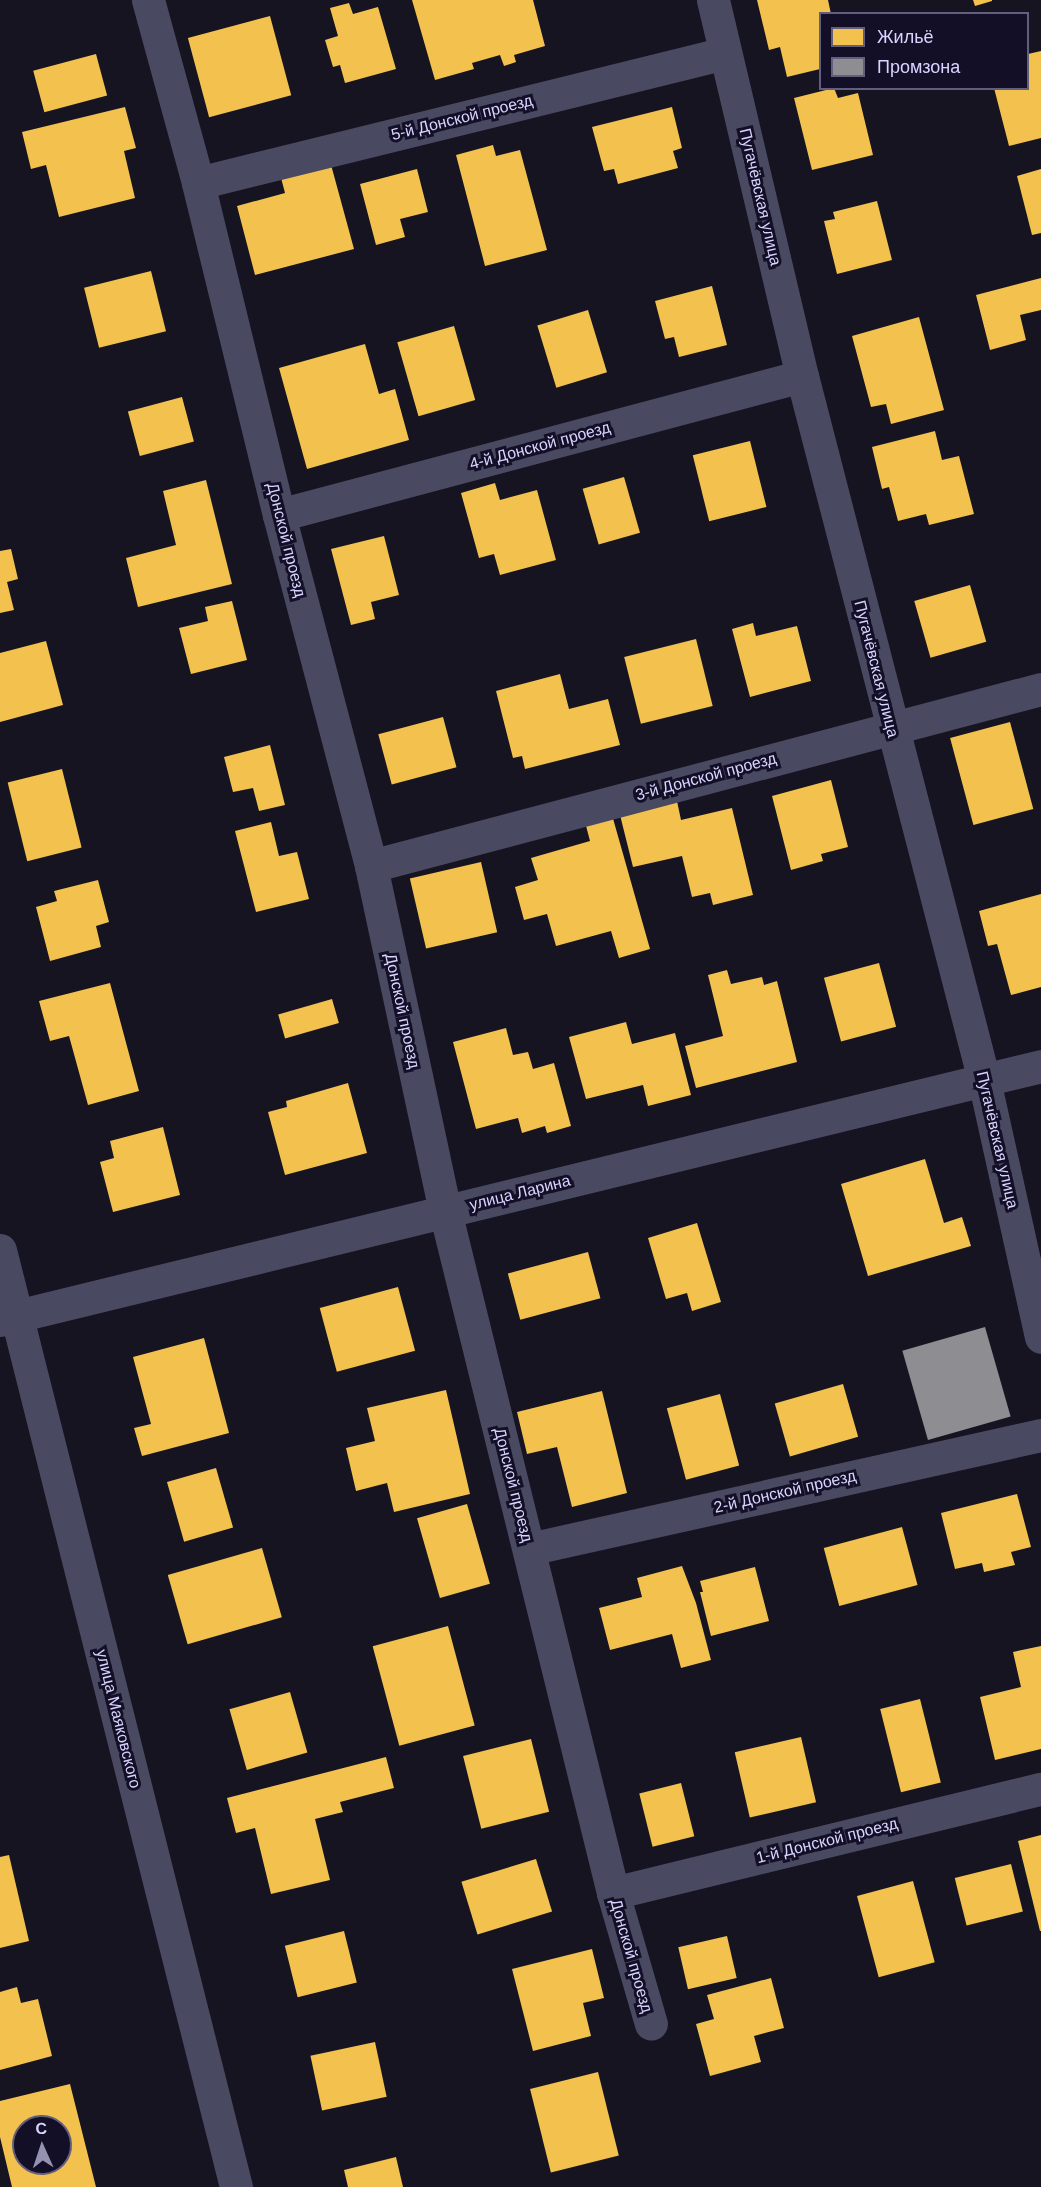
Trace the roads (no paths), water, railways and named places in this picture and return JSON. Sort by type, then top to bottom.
[{"type":"street","name":"Донской проезд","points":[[148,0],[198,183],[279,515],[371,866],[445,1211],[613,1893],[651,2024]]},
{"type":"street","name":"Пугачёвская улица","points":[[713,0],[802,376],[984,1080],[1041,1337]]},
{"type":"street","name":"5-й Донской проезд","points":[[198,183],[726,52]]},
{"type":"street","name":"4-й Донской проезд","points":[[279,515],[802,376]]},
{"type":"street","name":"3-й Донской проезд","points":[[371,866],[1041,689]]},
{"type":"street","name":"улица Ларина","points":[[8,1318],[1041,1065]]},
{"type":"street","name":"улица Маяковского","points":[[0,1250],[8,1318],[236,2187]]},
{"type":"street","name":"2-й Донской проезд","points":[[529,1549],[1041,1435]]},
{"type":"street","name":"1-й Донской проезд","points":[[613,1893],[1041,1789]]}]
